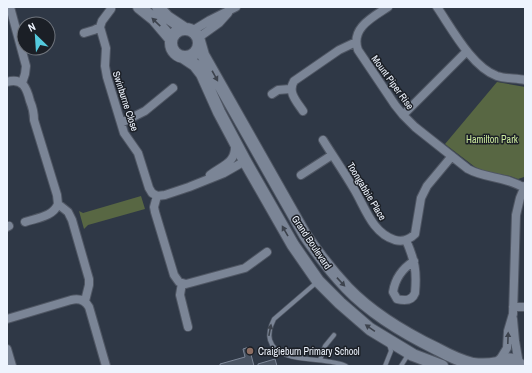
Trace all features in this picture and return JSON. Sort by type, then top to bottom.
[{"type":"street","points":[[10,7],[26,63],[22,83]]},
{"type":"street","points":[[139,7],[154,19],[172,39]]},
{"type":"street","points":[[158,7],[167,17],[193,35],[197,50],[195,53],[191,56],[183,57],[175,54],[171,43],[177,32],[193,35]]},
{"type":"street","points":[[303,111],[292,95],[290,89],[294,81],[339,50],[356,42],[358,32],[361,27],[388,7]]},
{"type":"street","points":[[437,7],[467,51],[480,67],[488,72],[507,78],[525,80]]},
{"type":"street","points":[[193,35],[210,20],[234,8]]},
{"type":"street","points":[[84,33],[100,27],[102,21],[111,9]]},
{"type":"street","name":"Swinburne Close","points":[[100,27],[106,48],[105,66],[107,77],[124,133],[138,153],[149,188],[152,193],[157,196]]},
{"type":"street","name":"Grand Boulevard","points":[[193,35],[305,235],[321,258],[347,288],[362,302],[398,328],[449,355],[472,364],[487,365],[510,359],[521,365]]},
{"type":"street","name":"Mount Piper Rise","points":[[356,42],[358,50],[395,105],[415,127],[459,163],[476,173],[512,181],[524,187]]},
{"type":"street","points":[[404,115],[467,51]]},
{"type":"street","name":"Grand Boulevard","points":[[183,57],[195,65],[202,74],[219,112],[245,161],[293,245],[318,281],[355,317],[386,339],[413,355],[442,366]]},
{"type":"street","points":[[7,82],[16,81],[22,83],[26,88],[34,113],[34,120],[57,195],[58,204],[56,209],[49,214],[25,222]]},
{"type":"street","points":[[121,123],[145,111],[173,88]]},
{"type":"street","points":[[272,94],[278,90],[290,89]]},
{"type":"street","name":"Toongabbie Place","points":[[323,140],[376,228],[392,239],[406,240]]},
{"type":"street","points":[[204,181],[232,160],[235,155],[235,142]]},
{"type":"street","points":[[252,142],[250,153],[245,161],[224,173],[204,181],[175,192],[157,196],[154,207],[174,274],[176,279],[182,283],[186,284],[245,268],[267,252]]},
{"type":"street","points":[[301,176],[332,155]]},
{"type":"street","points":[[414,262],[406,240],[416,231],[420,202],[427,186],[452,156]]},
{"type":"street","points":[[521,365],[515,341],[513,311],[516,215],[524,187]]},
{"type":"street","points":[[58,204],[68,212],[72,220],[89,279],[85,301]]},
{"type":"street","points":[[182,283],[180,295],[188,327]]},
{"type":"street","points":[[7,319],[76,299],[85,301],[89,307],[106,366]]},
{"type":"street","points":[[513,311],[525,307]]},
{"type":"street","points":[[497,363],[507,348],[508,331],[513,311]]},
{"type":"street","points":[[7,350],[12,366]]},
{"type":"lane","points":[[318,281],[274,319],[269,331],[269,339],[273,347],[280,353],[306,359],[335,362],[346,366]]},
{"type":"lane","points":[[320,360],[325,346],[334,335]]},
{"type":"lane","points":[[385,366],[391,351],[386,339]]},
{"type":"lane","points":[[400,366],[406,358],[413,355]]},
{"type":"green space","name":"Hamilton Park","points":[[497,82],[525,87],[524,177],[518,179],[510,176],[486,172],[475,167],[445,144]]},
{"type":"green space","points":[[141,196],[145,209],[88,225],[84,229],[79,211],[83,213]]},
{"type":"building","points":[[249,347],[254,366],[220,366],[220,364],[245,357],[243,349]]},
{"type":"building","points":[[275,359],[277,366],[258,366],[258,364]]},
{"type":"place","name":"Craigieburn Primary School","points":[[250,351]]}]
